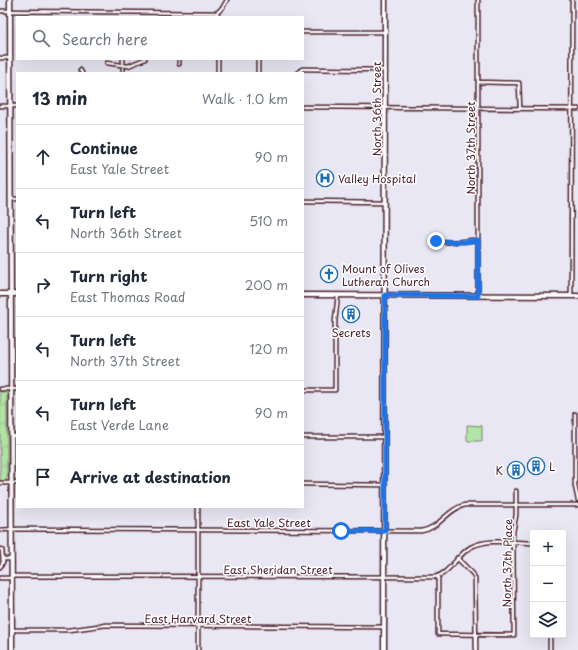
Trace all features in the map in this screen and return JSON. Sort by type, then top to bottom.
[{"type":"main road","points":[[10,0],[11,294],[14,388],[11,436],[12,650]]},
{"type":"main road","name":"North 36th Street","points":[[384,650],[385,0]]},
{"type":"main road","points":[[0,294],[16,294]]},
{"type":"main road","points":[[304,295],[578,296]]},
{"type":"street","points":[[0,11],[217,13],[224,7],[228,0]]},
{"type":"street","name":"North 37th Street","points":[[478,0],[478,296]]},
{"type":"street","points":[[571,296],[572,0]]},
{"type":"street","points":[[304,32],[385,32]]},
{"type":"street","points":[[0,58],[10,58]]},
{"type":"street","points":[[123,60],[123,72]]},
{"type":"street","points":[[107,63],[128,66],[143,60]]},
{"type":"street","points":[[218,60],[218,72]]},
{"type":"street","points":[[258,60],[258,72]]},
{"type":"street","points":[[298,72],[305,69],[385,70]]},
{"type":"street","points":[[478,82],[519,84],[520,109]]},
{"type":"street","points":[[0,106],[16,106]]},
{"type":"street","points":[[304,107],[578,109]]},
{"type":"street","points":[[11,199],[16,199]]},
{"type":"street","points":[[304,201],[385,202]]},
{"type":"street","points":[[434,240],[439,242],[464,242],[478,240]]},
{"type":"street","points":[[304,390],[335,390],[335,321],[338,295]]},
{"type":"street","points":[[0,389],[14,388]]},
{"type":"street","points":[[576,414],[575,489],[578,500]]},
{"type":"street","points":[[11,436],[16,436]]},
{"type":"street","points":[[304,437],[385,437]]},
{"type":"street","points":[[0,483],[16,483]]},
{"type":"street","points":[[304,484],[385,485]]},
{"type":"street","name":"North 37th Place","points":[[475,634],[514,635],[513,543],[516,491]]},
{"type":"street","name":"East Yale Street","points":[[0,530],[426,530],[434,526],[451,510],[465,505],[578,505]]},
{"type":"street","points":[[198,508],[198,650]]},
{"type":"street","points":[[475,634],[438,634],[438,576],[466,549],[476,545],[530,543]]},
{"type":"street","points":[[0,549],[2,550],[3,559],[0,568]]},
{"type":"street","points":[[458,558],[473,574],[475,579],[476,650]]},
{"type":"street","points":[[3,559],[12,559]]},
{"type":"street","name":"East Sheridan Street","points":[[0,578],[438,576]]},
{"type":"street","name":"East Harvard Street","points":[[12,630],[69,630],[106,625],[384,627]]},
{"type":"street","points":[[550,638],[550,650]]},
{"type":"green space","points":[[0,391],[7,393],[7,477],[5,481],[0,481]]},
{"type":"green space","points":[[467,425],[482,426],[482,441],[467,441]]},
{"type":"place","name":"Valley Hospital","points":[[325,178]]},
{"type":"place","name":"Mount of Olives Lutheran Church","points":[[329,274]]},
{"type":"place","name":"Secrets","points":[[351,314]]},
{"type":"place","name":"L","points":[[536,466]]},
{"type":"place","name":"K","points":[[516,470]]},
{"type":"route","points":[[341,531],[385,531],[385,295],[478,296],[478,240],[464,242],[436,241]]}]
